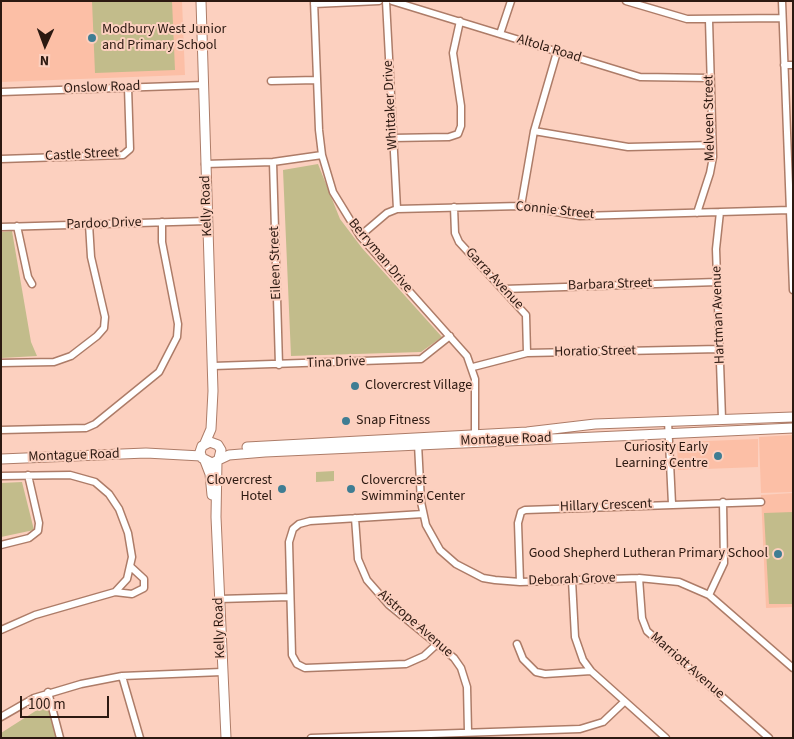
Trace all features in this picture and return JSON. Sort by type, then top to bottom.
[{"type":"main road","name":"Kelly Road","points":[[201,1],[213,366],[213,412],[210,433],[203,452],[210,474],[216,517]]},
{"type":"main road","name":"Kelly Road","points":[[213,412],[219,446],[216,517],[226,738]]},
{"type":"main road","name":"Montague Road","points":[[475,438],[595,424],[793,417]]},
{"type":"main road","name":"Montague Road","points":[[1,459],[203,452],[218,460],[246,453],[418,441],[793,428]]},
{"type":"main road","name":"Montague Road","points":[[203,452],[213,442],[219,446],[233,449],[276,444],[418,441]]},
{"type":"street","points":[[314,3],[379,1]]},
{"type":"street","name":"Whittaker Drive","points":[[386,1],[397,209]]},
{"type":"street","name":"Altola Road","points":[[392,1],[645,78],[710,78]]},
{"type":"street","points":[[500,34],[511,1]]},
{"type":"street","points":[[626,1],[684,19],[782,18]]},
{"type":"street","points":[[782,1],[793,290]]},
{"type":"street","name":"Berryman Drive","points":[[314,3],[322,155],[333,192],[360,236],[465,352],[473,367]]},
{"type":"street","name":"Melveen Street","points":[[697,213],[710,173],[712,145],[709,20]]},
{"type":"street","points":[[392,138],[449,137],[458,134],[461,126],[461,106],[453,48],[460,22]]},
{"type":"street","points":[[521,206],[534,131],[557,52]]},
{"type":"street","points":[[784,65],[793,65]]},
{"type":"street","points":[[271,81],[317,80]]},
{"type":"street","name":"Onslow Road","points":[[1,92],[204,85]]},
{"type":"street","name":"Castle Street","points":[[1,159],[123,155],[130,149],[128,88]]},
{"type":"street","points":[[534,131],[621,146],[712,145]]},
{"type":"street","points":[[206,164],[273,162],[322,155]]},
{"type":"street","name":"Eileen Street","points":[[273,162],[279,365]]},
{"type":"street","name":"Connie Street","points":[[397,209],[521,206],[576,216],[790,210]]},
{"type":"street","name":"Garra Avenue","points":[[454,208],[457,239],[526,315],[527,353]]},
{"type":"street","points":[[360,236],[387,213],[397,209]]},
{"type":"street","name":"Hartman Avenue","points":[[720,212],[717,242],[717,282],[722,419]]},
{"type":"street","name":"Pardoo Drive","points":[[1,227],[207,221]]},
{"type":"street","points":[[1,430],[86,428],[94,424],[159,372],[177,337],[178,324],[162,242],[162,222]]},
{"type":"street","points":[[1,363],[54,362],[71,356],[97,336],[104,328],[106,316],[91,257],[89,224]]},
{"type":"street","points":[[17,226],[28,277],[32,284]]},
{"type":"street","name":"Barbara Street","points":[[504,289],[717,282]]},
{"type":"street","name":"Tina Drive","points":[[213,366],[421,359],[450,336]]},
{"type":"street","name":"Horatio Street","points":[[473,367],[527,353],[720,349]]},
{"type":"street","points":[[473,367],[475,438]]},
{"type":"street","points":[[668,421],[672,504]]},
{"type":"street","name":"Deborah Grove","points":[[418,441],[423,514],[434,541],[451,561],[488,580],[520,582],[639,578],[679,582],[708,595],[793,668]]},
{"type":"street","points":[[1,545],[29,538],[38,531],[28,475]]},
{"type":"street","points":[[1,476],[70,475],[89,480],[109,494],[117,504],[123,518],[132,549],[131,567],[127,579],[115,592]]},
{"type":"street","points":[[708,595],[724,563],[722,502]]},
{"type":"street","name":"Hillary Crescent","points":[[520,582],[518,523],[523,511],[536,508],[761,502]]},
{"type":"street","points":[[423,514],[304,522],[293,529],[290,536],[292,655],[301,667],[406,664],[424,656],[437,644]]},
{"type":"street","name":"Aistrope Avenue","points":[[355,518],[358,559],[364,576],[389,605],[458,662],[466,677],[468,732]]},
{"type":"street","points":[[1,630],[35,615],[115,592],[132,594],[144,588],[144,579],[131,567]]},
{"type":"street","name":"Marriott Avenue","points":[[639,578],[642,618],[647,631],[769,738]]},
{"type":"street","points":[[572,580],[576,644],[591,671],[666,738]]},
{"type":"street","points":[[219,599],[290,597]]},
{"type":"street","points":[[517,644],[523,659],[536,672],[545,674],[591,671]]},
{"type":"street","points":[[1,717],[48,692],[122,676],[222,672]]},
{"type":"street","points":[[122,676],[140,738]]},
{"type":"street","points":[[48,692],[60,738]]},
{"type":"street","points":[[311,738],[586,728],[602,722],[624,702]]},
{"type":"shaded area","name":"Modbury West Junior and Primary School","points":[[1,1],[182,1],[185,75],[1,82]]},
{"type":"shaded area","points":[[92,1],[172,1],[175,70],[95,73]]},
{"type":"shaded area","points":[[318,164],[340,219],[362,248],[442,337],[421,352],[291,356],[283,170]]},
{"type":"shaded area","points":[[12,231],[31,342],[37,356],[1,358],[1,232]]},
{"type":"shaded area","points":[[793,435],[793,492],[761,493],[759,437]]},
{"type":"shaded area","name":"Curiosity Early Learning Centre","points":[[758,439],[758,467],[678,470],[677,445],[680,442]]},
{"type":"shaded area","points":[[334,471],[334,481],[316,482],[316,472]]},
{"type":"shaded area","points":[[22,482],[34,530],[1,537],[1,483]]},
{"type":"shaded area","name":"Good Shepherd Lutheran Primary School","points":[[793,493],[793,607],[766,608],[761,495]]},
{"type":"shaded area","name":"Good Shepherd Lutheran Primary School","points":[[793,512],[793,604],[769,604],[764,513]]},
{"type":"shaded area","points":[[48,703],[57,738],[1,738],[1,733]]},
{"type":"place","name":"Modbury West Junior and Primary School","points":[[92,38]]},
{"type":"place","name":"Clovercrest Village","points":[[355,386]]},
{"type":"place","name":"Snap Fitness","points":[[346,421]]},
{"type":"place","name":"Curiosity Early Learning Centre","points":[[718,456]]},
{"type":"place","name":"Clovercrest Hotel","points":[[282,489]]},
{"type":"place","name":"Clovercrest Swimming Center","points":[[351,489]]},
{"type":"place","name":"Good Shepherd Lutheran Primary School","points":[[778,554]]}]
